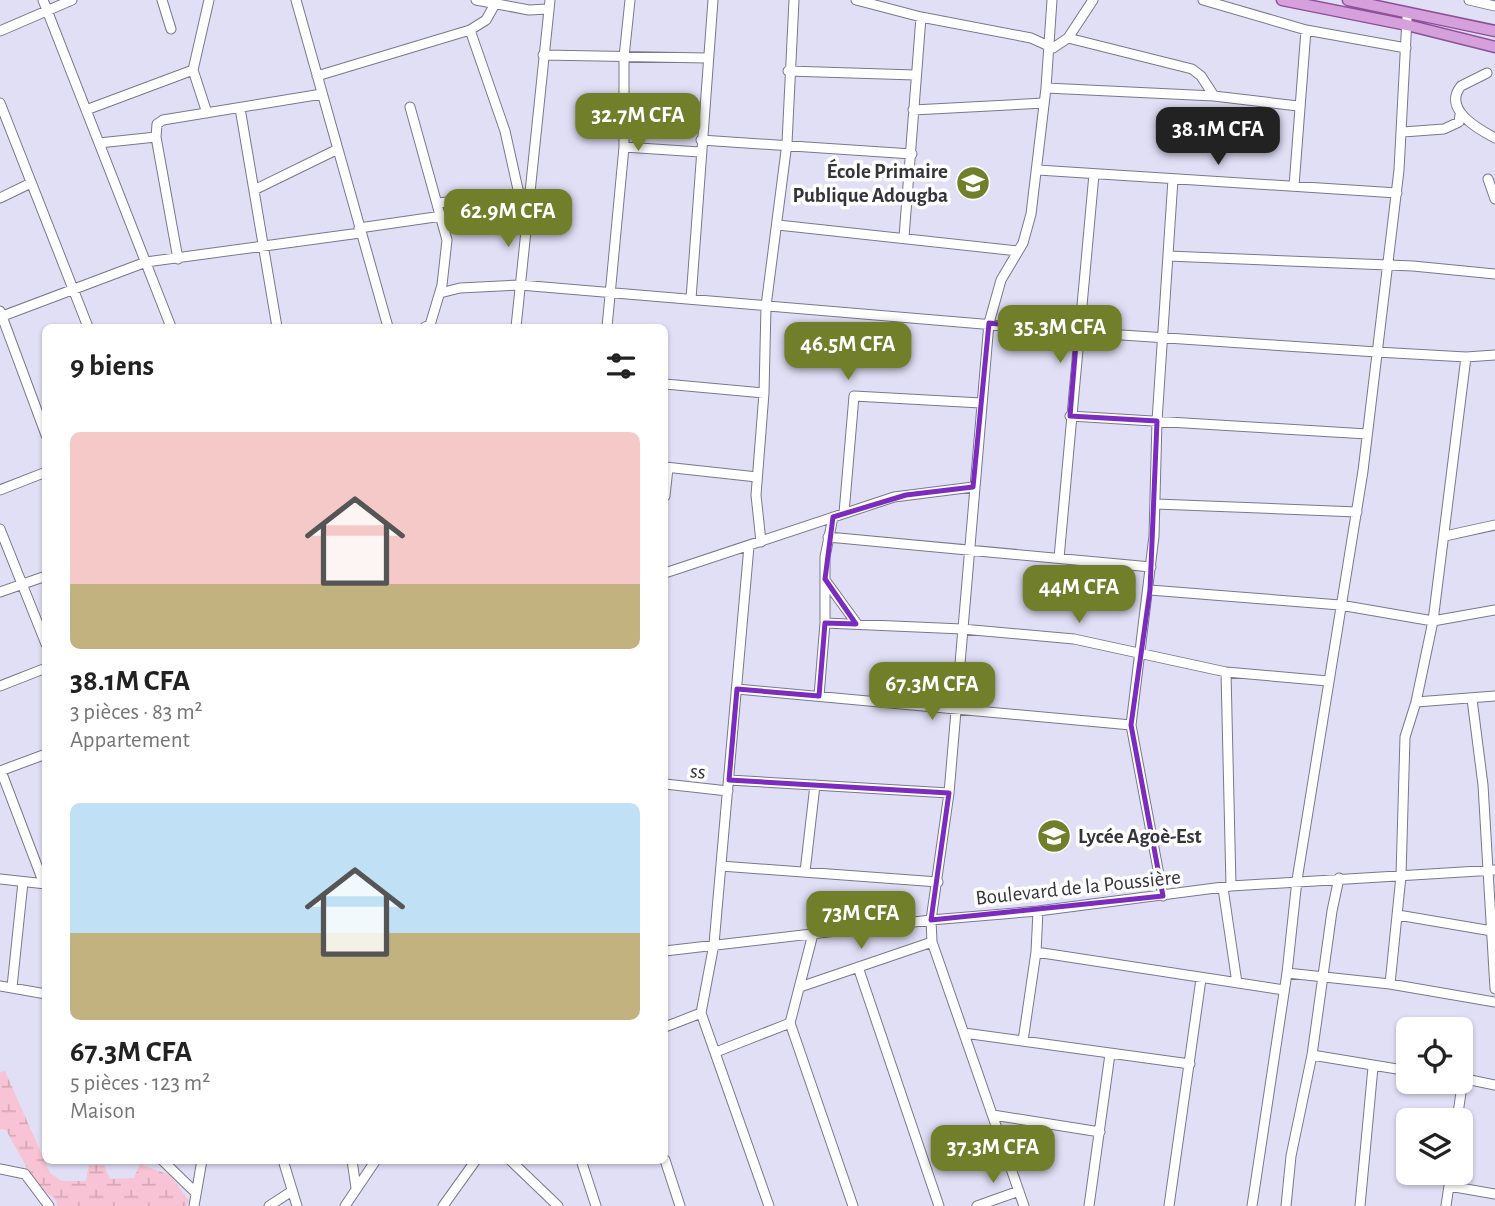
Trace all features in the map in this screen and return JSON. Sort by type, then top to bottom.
[{"type":"main road","points":[[1282,0],[1407,25],[1495,47]]},
{"type":"main road","points":[[1348,0],[1495,31]]},
{"type":"street","points":[[43,0],[170,324]]},
{"type":"street","points":[[0,31],[72,0]]},
{"type":"street","points":[[162,0],[171,29]]},
{"type":"street","points":[[206,113],[192,70],[209,0]]},
{"type":"street","points":[[296,0],[387,324]]},
{"type":"street","points":[[476,0],[529,10],[549,4],[523,193],[516,324]]},
{"type":"street","points":[[607,324],[624,147],[625,57],[630,0]]},
{"type":"street","points":[[691,299],[713,0]]},
{"type":"street","points":[[761,542],[757,477],[764,393],[766,306],[787,143],[788,71],[794,0]]},
{"type":"street","points":[[856,0],[921,17],[1031,38],[1048,47],[1058,47],[1068,38],[1093,0]]},
{"type":"street","points":[[1024,1206],[932,942],[931,920],[949,793],[967,552],[989,323],[1001,280],[1018,251],[1031,214],[1038,170],[1052,0]]},
{"type":"street","points":[[1203,0],[1306,30],[1406,48]]},
{"type":"street","points":[[1469,0],[1495,5]]},
{"type":"street","points":[[317,76],[470,30],[486,20],[495,4]]},
{"type":"street","points":[[529,10],[546,27]]},
{"type":"street","points":[[1252,1206],[1287,973],[1297,880],[1367,435],[1403,132],[1407,11]]},
{"type":"street","points":[[904,237],[921,17]]},
{"type":"street","points":[[470,30],[523,193]]},
{"type":"street","points":[[1294,186],[1298,106],[1306,30]]},
{"type":"street","points":[[1068,38],[1192,69],[1201,76],[1214,96]]},
{"type":"street","points":[[543,55],[707,58]]},
{"type":"street","points":[[86,110],[192,70]]},
{"type":"street","points":[[788,71],[915,75]]},
{"type":"street","points":[[1403,132],[1444,129],[1459,122],[1457,90],[1475,76],[1486,73]]},
{"type":"street","points":[[1046,88],[1214,96],[1298,106]]},
{"type":"street","points":[[178,259],[156,137],[158,124],[163,120],[322,94]]},
{"type":"street","points":[[0,103],[87,324]]},
{"type":"street","points":[[914,110],[1044,103]]},
{"type":"street","points":[[410,107],[442,216],[447,247],[440,293],[430,324]]},
{"type":"street","points":[[240,108],[277,324]]},
{"type":"street","points":[[1460,115],[1495,138]]},
{"type":"street","points":[[99,143],[156,137]]},
{"type":"street","points":[[701,140],[787,143],[912,153]]},
{"type":"street","points":[[624,147],[700,152]]},
{"type":"street","points":[[254,190],[338,149]]},
{"type":"street","points":[[1038,170],[1397,193]]},
{"type":"street","points":[[1059,558],[1077,332],[1094,174]]},
{"type":"street","points":[[1163,896],[1131,725],[1150,590],[1157,504],[1157,421],[1173,179]]},
{"type":"street","points":[[1488,179],[1495,200]]},
{"type":"street","points":[[0,198],[32,183]]},
{"type":"street","points":[[438,203],[523,193]]},
{"type":"street","points":[[42,424],[1,315],[146,262],[264,247],[442,216]]},
{"type":"street","points":[[778,225],[1018,251]]},
{"type":"street","points":[[1168,256],[1389,265],[1495,274]]},
{"type":"street","points":[[440,293],[460,288],[520,285],[1077,332],[1466,357],[1495,355]]},
{"type":"street","points":[[1390,984],[1401,876],[1402,759],[1433,621],[1466,357]]},
{"type":"street","points":[[668,384],[764,393]]},
{"type":"street","points":[[844,513],[854,396],[981,403]]},
{"type":"street","points":[[1070,416],[1367,435]]},
{"type":"street","points":[[668,468],[757,477]]},
{"type":"street","points":[[0,490],[42,474]]},
{"type":"street","points":[[668,572],[906,495],[973,487]]},
{"type":"street","points":[[1157,504],[1357,512]]},
{"type":"street","points":[[819,696],[828,537],[833,517]]},
{"type":"street","points":[[1445,536],[1495,525]]},
{"type":"street","points":[[0,529],[42,627]]},
{"type":"street","points":[[828,537],[967,552],[1151,566]]},
{"type":"street","points":[[749,546],[714,944],[701,1013],[769,1206]]},
{"type":"street","points":[[0,592],[42,577]]},
{"type":"street","points":[[825,579],[857,624]]},
{"type":"street","points":[[1150,590],[1340,605],[1433,621],[1495,610]]},
{"type":"street","points":[[825,623],[962,629],[1084,641],[1226,673],[1328,681]]},
{"type":"street","points":[[0,686],[42,670]]},
{"type":"street","points":[[1226,673],[1227,887],[1237,983]]},
{"type":"street","points":[[737,689],[1131,725]]},
{"type":"street","points":[[1416,702],[1495,696]]},
{"type":"street","points":[[1472,699],[1492,870],[1495,989]]},
{"type":"street","points":[[42,755],[0,771],[42,876]]},
{"type":"street","points":[[729,779],[949,793]]},
{"type":"street","points":[[1483,785],[1495,783]]},
{"type":"street","name":"ss","points":[[668,784],[728,791]]},
{"type":"street","points":[[805,872],[814,785]]},
{"type":"street","points":[[721,866],[938,882]]},
{"type":"street","name":"Boulevard de la Poussière","points":[[668,951],[1297,880],[1492,870]]},
{"type":"street","points":[[1286,1206],[1291,1156],[1312,1055],[1339,878]]},
{"type":"street","points":[[0,879],[42,884]]},
{"type":"street","points":[[12,988],[23,882]]},
{"type":"street","points":[[1023,1041],[1036,952],[1038,911]]},
{"type":"street","points":[[1398,915],[1492,931]]},
{"type":"street","points":[[813,934],[790,1023],[853,1206]]},
{"type":"street","points":[[800,987],[932,942]]},
{"type":"street","points":[[1036,952],[1284,990]]},
{"type":"street","points":[[858,968],[939,1206]]},
{"type":"street","points":[[1287,973],[1390,984],[1495,1002]]},
{"type":"street","points":[[1170,1206],[1201,979]]},
{"type":"street","points":[[0,986],[42,993]]},
{"type":"street","points":[[668,1026],[701,1013]]},
{"type":"street","points":[[716,1052],[790,1023]]},
{"type":"street","points":[[964,1032],[1189,1065]]},
{"type":"street","points":[[1089,1206],[1110,1054]]},
{"type":"street","points":[[1312,1055],[1396,1070]]},
{"type":"street","points":[[1360,1206],[1373,1067]]},
{"type":"street","points":[[1473,1080],[1495,1085]]},
{"type":"street","points":[[993,1115],[1100,1132]]},
{"type":"street","points":[[166,1164],[196,1193]]},
{"type":"street","points":[[194,1206],[201,1164]]},
{"type":"street","points":[[284,1164],[297,1206]]},
{"type":"street","points":[[353,1164],[356,1188]]},
{"type":"street","points":[[345,1206],[373,1164]]},
{"type":"street","points":[[446,1205],[473,1164]]},
{"type":"street","points":[[514,1164],[558,1206]]},
{"type":"street","points":[[582,1164],[596,1206]]},
{"type":"street","points":[[665,1164],[680,1206]]},
{"type":"street","points":[[0,1169],[25,1174],[50,1206]]},
{"type":"street","points":[[1446,1206],[1449,1186],[1495,1194]]},
{"type":"street","points":[[268,1206],[292,1191]]},
{"type":"street","points":[[976,1206],[1019,1191]]},
{"type":"highlighted area","points":[[989,323],[1077,332],[1070,416],[1157,421],[1150,590],[1131,725],[1163,896],[931,920],[949,793],[729,780],[737,689],[819,696],[825,623],[856,624],[825,579],[833,517],[906,495],[973,487]]},
{"type":"green space","points":[[5,1071],[42,1155],[42,1164],[46,1164],[50,1173],[62,1181],[86,1181],[89,1165],[104,1165],[110,1179],[134,1178],[140,1164],[170,1175],[189,1201],[186,1206],[58,1206],[55,1199],[37,1186],[6,1130],[0,1129],[0,1072]]},
{"type":"place","name":"École Primaire Publique Adougba","points":[[973,183]]},
{"type":"place","name":"Lycée Agoè-Est","points":[[1054,836]]}]
